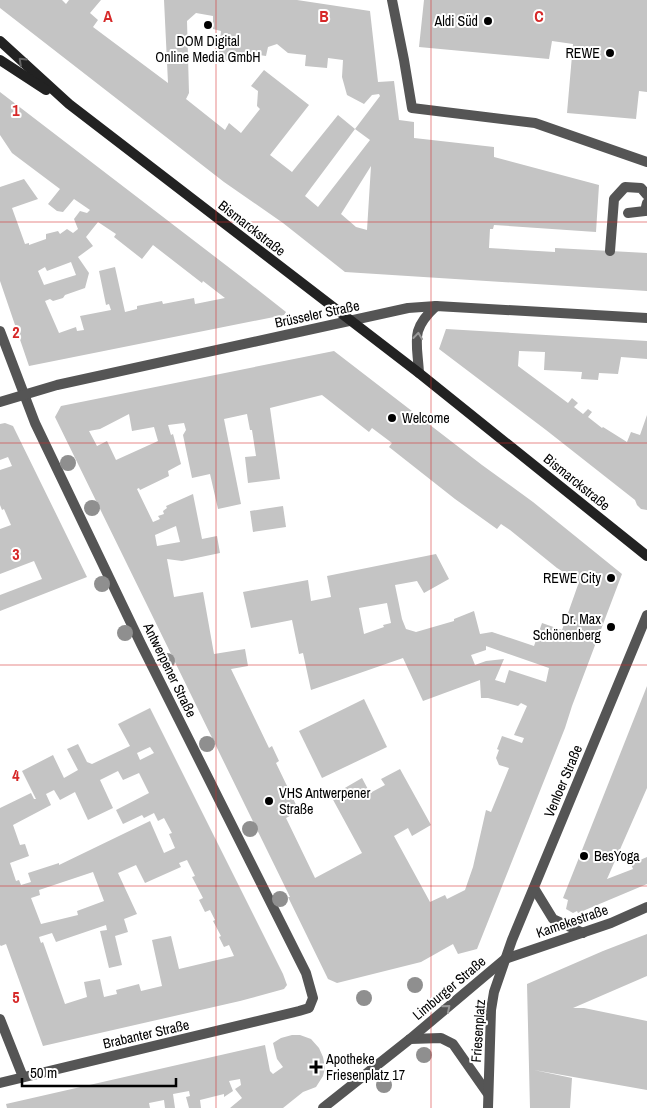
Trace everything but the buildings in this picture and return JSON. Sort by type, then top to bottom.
[{"type":"main road","name":"Bismarckstraße","points":[[0,41],[69,104],[419,374],[647,556]]},
{"type":"main road","name":"Bismarckstraße","points":[[0,60],[69,104]]},
{"type":"street","points":[[392,0],[412,108],[536,123],[647,162]]},
{"type":"street","points":[[610,251],[614,200],[625,187],[641,188],[647,195]]},
{"type":"street","points":[[628,212],[645,211],[647,203]]},
{"type":"street","points":[[419,374],[416,334],[423,318],[436,306]]},
{"type":"street","name":"Brüsseler Straße","points":[[0,402],[57,385],[408,308],[436,306],[647,318]]},
{"type":"street","name":"Antwerpener Straße","points":[[0,331],[35,423],[141,644],[306,973],[313,998],[309,1008],[299,1011]]},
{"type":"street","name":"Venloer Straße","points":[[505,959],[647,615]]},
{"type":"street","points":[[534,888],[553,919],[583,933]]},
{"type":"street","name":"Kamekestraße","points":[[505,959],[583,933],[647,907]]},
{"type":"street","name":"Limburger Straße","points":[[323,1108],[410,1039],[505,959]]},
{"type":"street","name":"Friesenplatz","points":[[488,1108],[491,1010],[494,992],[505,959]]},
{"type":"street","name":"Brabanter Straße","points":[[0,1083],[299,1011]]},
{"type":"street","points":[[0,1019],[23,1077]]},
{"type":"street","name":"Limburger Straße","points":[[410,1039],[441,1038],[453,1044],[488,1094]]},
{"type":"place","name":"Aldi Süd","points":[[488,21]]},
{"type":"place","name":"DOM Digital Online Media GmbH","points":[[208,25]]},
{"type":"place","name":"REWE","points":[[610,53]]},
{"type":"place","name":"Welcome","points":[[392,418]]},
{"type":"place","name":"REWE City","points":[[611,578]]},
{"type":"place","name":"Dr. Max Schönenberg","points":[[611,627]]},
{"type":"place","name":"VHS Antwerpener Straße","points":[[269,801]]},
{"type":"place","name":"BesYoga","points":[[584,856]]},
{"type":"place","name":"Apotheke Friesenplatz 17","points":[[316,1067]]}]
